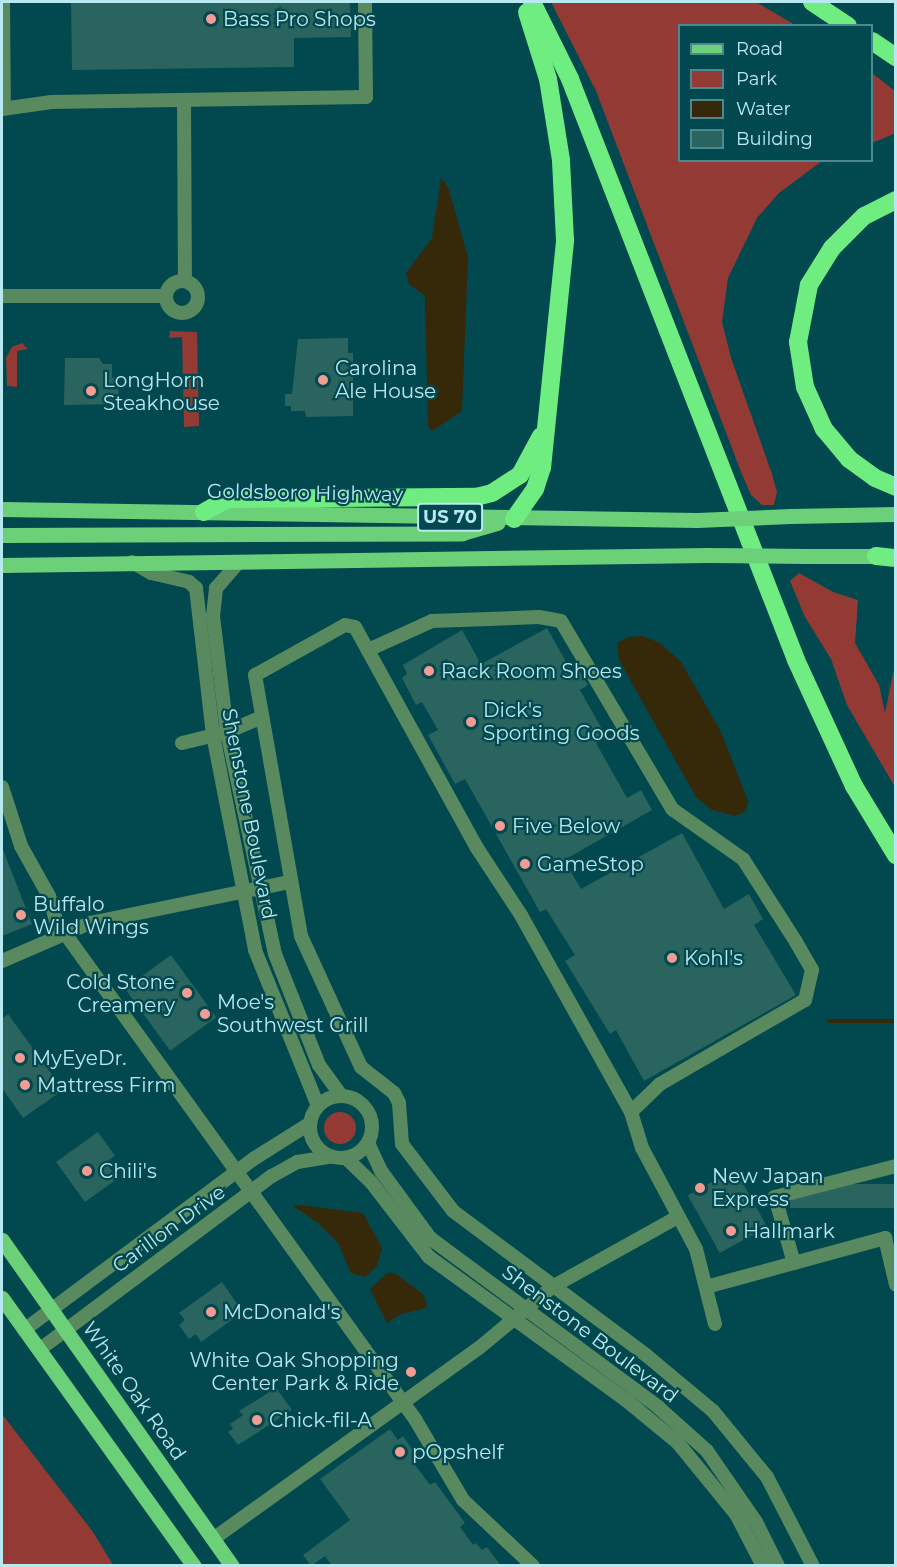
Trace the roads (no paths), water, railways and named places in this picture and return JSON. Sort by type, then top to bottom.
[{"type":"highway","points":[[514,519],[535,489],[542,468],[564,282],[561,160],[548,79],[524,2]]},
{"type":"highway","points":[[532,2],[570,79],[801,670],[854,786],[896,855]]},
{"type":"highway","points":[[812,2],[845,24]]},
{"type":"highway","points":[[873,42],[896,57]]},
{"type":"highway","points":[[896,200],[864,216],[826,257],[809,285],[798,342],[805,387],[824,429],[849,459],[875,478],[896,487]]},
{"type":"highway","points":[[204,512],[227,499],[476,497],[492,493],[520,475],[549,419]]},
{"type":"highway","points":[[876,556],[896,557]]},
{"type":"main road","name":"Goldsboro Highway","points":[[3,508],[514,519],[697,520],[896,514]]},
{"type":"main road","points":[[2,535],[462,533],[514,519]]},
{"type":"main road","name":"US 70","points":[[2,565],[707,555],[876,556]]},
{"type":"main road","name":"White Oak Road","points":[[2,1240],[232,1566]]},
{"type":"main road","points":[[2,1298],[194,1566]]},
{"type":"street","points":[[3,2],[3,109],[52,102],[366,98],[365,2]]},
{"type":"street","points":[[184,100],[185,281]]},
{"type":"street","points":[[185,281],[195,287],[198,297],[191,311],[181,314],[171,310],[165,296],[170,286],[185,281]]},
{"type":"street","points":[[2,296],[165,296]]},
{"type":"street","name":"Shenstone Boulevard","points":[[132,562],[151,573],[189,582],[196,588],[220,733],[252,893],[264,976],[318,1106]]},
{"type":"street","name":"Shenstone Boulevard","points":[[220,733],[213,616],[216,588],[238,563]]},
{"type":"street","points":[[368,651],[432,621],[539,617],[561,621],[672,808],[743,859],[812,970],[805,1000],[660,1084],[631,1112]]},
{"type":"street","points":[[715,1324],[696,1249],[642,1148],[631,1112],[355,627],[345,625],[255,675],[301,936],[361,1067],[384,1083],[399,1103],[402,1144],[453,1211],[552,1287],[646,1354],[713,1411],[767,1477],[813,1566]]},
{"type":"street","points":[[182,743],[220,733],[262,717]]},
{"type":"street","points":[[2,787],[21,846],[65,934],[426,1435],[463,1500],[533,1566]]},
{"type":"street","points":[[2,961],[90,923],[252,893],[290,882]]},
{"type":"street","name":"Shenstone Boulevard","points":[[252,893],[280,972],[319,1065],[341,1095]]},
{"type":"street","points":[[341,1095],[358,1101],[368,1111],[372,1129],[368,1143],[346,1158],[330,1157],[315,1145],[309,1124],[318,1106],[341,1095]]},
{"type":"street","name":"Carillon Drive","points":[[24,1330],[237,1171],[309,1124]]},
{"type":"street","name":"Shenstone Boulevard","points":[[368,1143],[381,1171],[430,1238],[658,1407],[707,1451],[756,1522],[778,1566]]},
{"type":"street","name":"Carillon Drive","points":[[39,1350],[251,1192],[297,1162],[330,1157]]},
{"type":"street","name":"Shenstone Boulevard","points":[[346,1158],[371,1182],[429,1257],[650,1417],[678,1443],[736,1514],[763,1566]]},
{"type":"street","points":[[794,1263],[775,1197],[896,1166]]},
{"type":"street","points":[[213,1539],[403,1403],[528,1309],[552,1287],[678,1217]]},
{"type":"street","points":[[706,1287],[890,1237],[896,1285]]},
{"type":"water","points":[[441,178],[448,187],[468,257],[462,411],[432,431],[428,426],[425,296],[409,284],[406,273],[432,238]]},
{"type":"water","points":[[643,636],[660,643],[681,662],[721,732],[748,801],[745,812],[735,816],[712,810],[696,797],[619,660],[617,643],[628,637]]},
{"type":"water","points":[[293,1206],[363,1213],[382,1248],[377,1266],[365,1277],[351,1273],[338,1243],[318,1223]]},
{"type":"water","points":[[387,1273],[395,1273],[424,1295],[427,1308],[401,1314],[387,1323],[370,1289]]},
{"type":"waterway","points":[[829,1021],[896,1021]]},
{"type":"place","name":"Bass Pro Shops","points":[[211,19]]},
{"type":"place","name":"Carolina Ale House","points":[[323,380]]},
{"type":"place","name":"LongHorn Steakhouse","points":[[91,391]]},
{"type":"place","name":"Rack Room Shoes","points":[[429,671]]},
{"type":"place","name":"Dick's Sporting Goods","points":[[471,722]]},
{"type":"place","name":"Five Below","points":[[500,826]]},
{"type":"place","name":"GameStop","points":[[525,864]]},
{"type":"place","name":"Buffalo Wild Wings","points":[[21,915]]},
{"type":"place","name":"Kohl's","points":[[672,958]]},
{"type":"place","name":"Cold Stone Creamery","points":[[187,993]]},
{"type":"place","name":"Moe's Southwest Grill","points":[[205,1014]]},
{"type":"place","name":"MyEyeDr.","points":[[20,1058]]},
{"type":"place","name":"Mattress Firm","points":[[25,1085]]},
{"type":"place","name":"Chili's","points":[[87,1171]]},
{"type":"place","name":"New Japan Express","points":[[700,1188]]},
{"type":"place","name":"Hallmark","points":[[731,1231]]},
{"type":"place","name":"McDonald's","points":[[211,1312]]},
{"type":"place","name":"White Oak Shopping Center Park & Ride","points":[[411,1372]]},
{"type":"place","name":"Chick-fil-A","points":[[257,1420]]},
{"type":"place","name":"pOpshelf","points":[[400,1452]]}]
